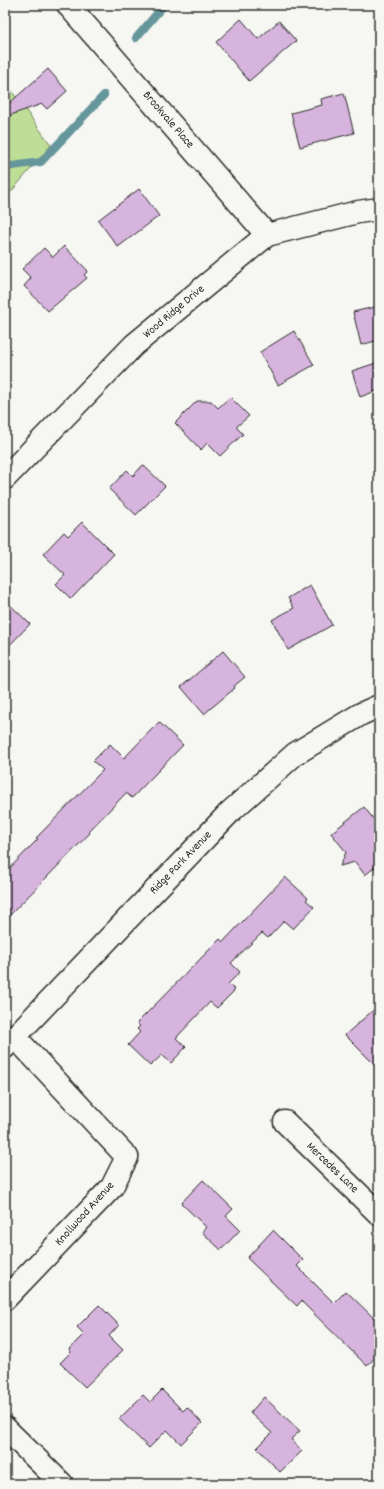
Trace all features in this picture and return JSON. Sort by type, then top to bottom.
[{"type":"street","name":"Brookvale Place","points":[[68,5],[267,235]]},
{"type":"street","name":"Wood Ridge Drive","points":[[5,478],[134,345],[267,235],[358,212],[379,209]]},
{"type":"street","name":"Ridge Park Avenue","points":[[10,1042],[230,812],[295,754],[361,714],[379,706]]},
{"type":"street","name":"Knollwood Avenue","points":[[5,1299],[112,1187],[127,1157],[10,1042]]},
{"type":"street","name":"Mercedes Lane","points":[[285,1122],[379,1214]]},
{"type":"street","points":[[5,1428],[62,1484]]},
{"type":"green space","points":[[8,86],[51,145],[5,199],[5,87]]},
{"type":"building","points":[[241,19],[258,39],[279,21],[296,41],[249,81],[216,42]]},
{"type":"building","points":[[48,69],[67,91],[47,109],[42,104],[5,117],[5,107]]},
{"type":"building","points":[[344,93],[354,133],[300,147],[291,113],[322,105],[321,99]]},
{"type":"building","points":[[139,189],[159,216],[118,247],[98,220]]},
{"type":"building","points":[[64,246],[88,271],[84,275],[87,278],[48,311],[24,286],[31,278],[22,269],[44,248],[53,257]]},
{"type":"building","points":[[379,306],[379,340],[361,345],[353,312]]},
{"type":"building","points":[[294,331],[314,365],[278,385],[260,352]]},
{"type":"building","points":[[379,362],[379,390],[360,397],[352,371]]},
{"type":"building","points":[[230,397],[249,416],[236,427],[243,434],[220,456],[207,443],[201,450],[175,423],[197,401],[211,401],[218,408]]},
{"type":"building","points":[[143,465],[165,486],[136,515],[109,489],[127,470],[133,476]]},
{"type":"building","points":[[82,522],[114,554],[71,599],[56,584],[65,575],[43,554],[64,532],[68,536]]},
{"type":"building","points":[[310,585],[332,625],[288,650],[272,620],[294,608],[288,598]]},
{"type":"building","points":[[5,600],[30,624],[5,650]]},
{"type":"building","points":[[223,651],[245,677],[234,686],[235,688],[204,714],[181,687]]},
{"type":"building","points":[[159,722],[183,745],[132,798],[126,793],[89,831],[90,833],[5,920],[5,873],[38,839],[36,838],[103,770],[93,761],[110,744],[124,758]]},
{"type":"building","points":[[364,807],[379,826],[379,864],[365,875],[355,862],[340,866],[346,852],[331,833]]},
{"type":"building","points":[[285,877],[308,898],[306,900],[314,907],[293,929],[284,921],[268,938],[262,933],[231,963],[240,972],[228,984],[235,990],[217,1008],[210,1002],[176,1038],[186,1047],[171,1063],[162,1055],[150,1066],[128,1045],[140,1032],[137,1029],[140,1026],[137,1023],[220,939],[223,942]]},
{"type":"building","points":[[379,1005],[379,1069],[345,1035]]},
{"type":"building","points":[[203,1180],[233,1209],[226,1216],[240,1230],[221,1250],[202,1232],[206,1227],[181,1203]]},
{"type":"building","points":[[273,1230],[303,1260],[297,1266],[334,1303],[346,1291],[379,1323],[379,1353],[367,1366],[301,1301],[297,1306],[247,1258]]},
{"type":"building","points":[[99,1305],[119,1325],[109,1336],[123,1350],[85,1387],[60,1363],[71,1352],[69,1349],[84,1334],[77,1327]]},
{"type":"building","points":[[162,1390],[183,1411],[187,1407],[202,1423],[181,1444],[167,1430],[149,1448],[119,1419],[143,1395],[150,1402]]},
{"type":"building","points":[[264,1397],[300,1431],[291,1439],[302,1451],[280,1472],[257,1448],[272,1433],[250,1413]]},
{"type":"waterway","points":[[136,38],[164,5]]},
{"type":"waterway","points":[[5,167],[41,162],[104,95]]}]
